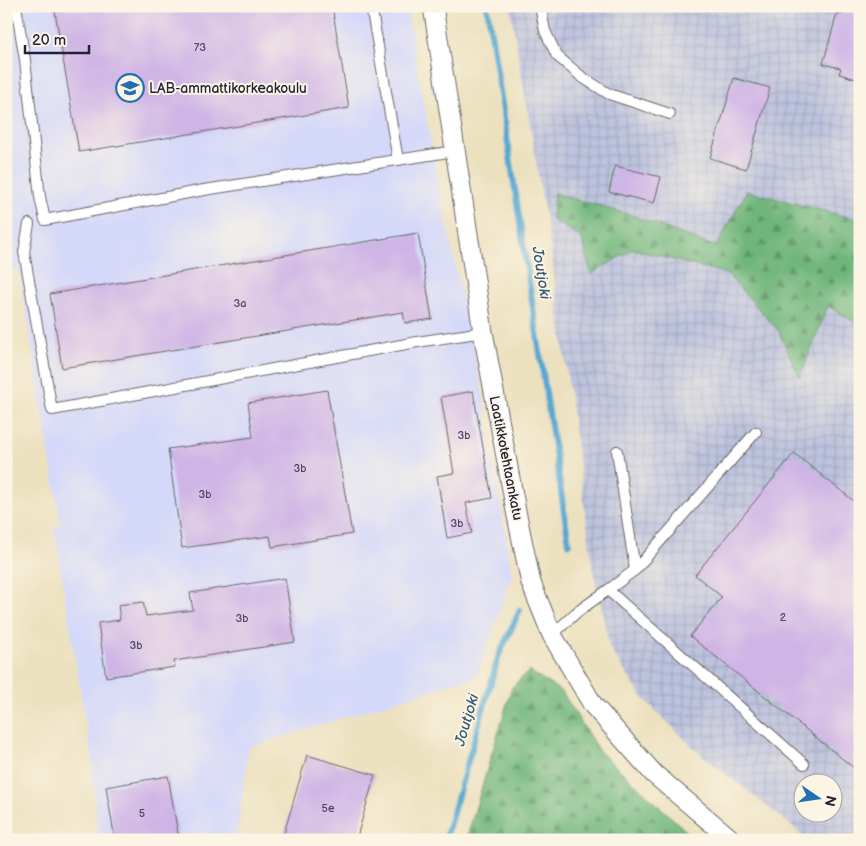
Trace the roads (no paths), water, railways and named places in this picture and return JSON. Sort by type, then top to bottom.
[{"type":"street","name":"Laatikkotehtaankatu","points":[[432,6],[482,332],[531,583],[552,634],[593,705],[654,774],[732,840]]},
{"type":"lane","points":[[16,6],[25,60],[40,197],[45,220],[204,190],[455,150]]},
{"type":"lane","points":[[371,6],[398,160]]},
{"type":"lane","points":[[540,6],[546,31],[557,56],[582,77],[609,94],[670,114]]},
{"type":"lane","points":[[29,224],[24,252],[52,410],[407,344],[482,332]]},
{"type":"lane","points":[[552,634],[577,612],[635,570],[756,432]]},
{"type":"lane","points":[[618,451],[635,570]]},
{"type":"lane","points":[[608,590],[804,764]]},
{"type":"waterway","name":"Joutjoki","points":[[487,6],[569,544]]},
{"type":"waterway","name":"Joutjoki","points":[[445,840],[499,655],[520,610]]},
{"type":"place","name":"LAB-ammattikorkeakoulu","points":[[130,88]]}]
